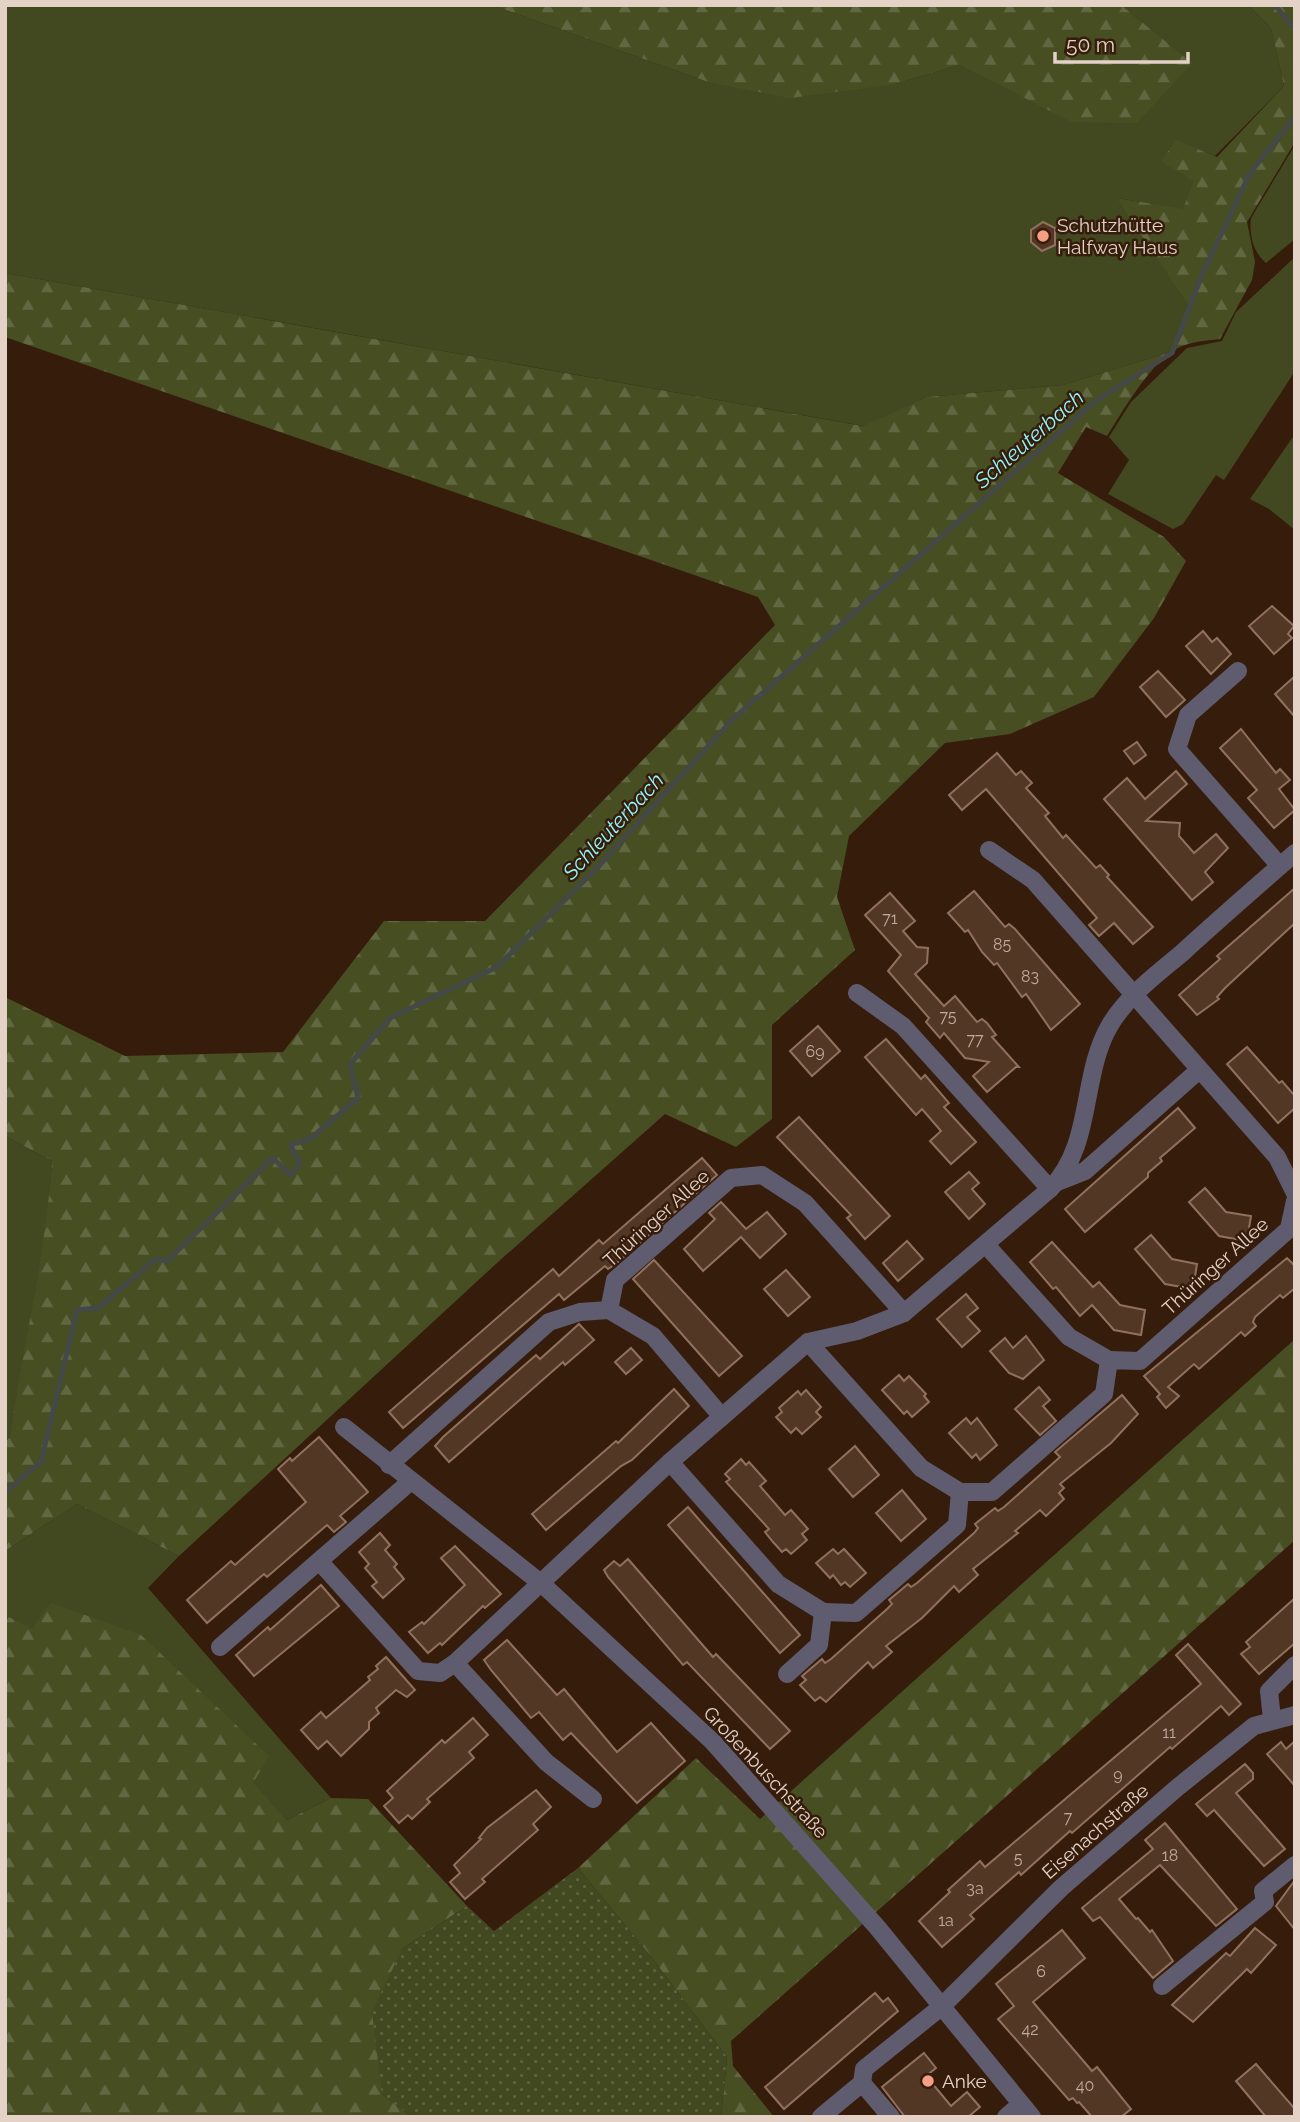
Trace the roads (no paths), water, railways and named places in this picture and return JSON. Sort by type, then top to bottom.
[{"type":"street","points":[[1238,671],[1188,715],[1177,749],[1280,866]]},
{"type":"street","points":[[989,850],[1033,880],[1198,1071],[1277,1157],[1295,1193]]},
{"type":"street","points":[[1053,1185],[1082,1132],[1095,1054],[1111,1023],[1134,994],[1295,853]]},
{"type":"street","points":[[858,993],[903,1026],[1053,1185]]},
{"type":"street","points":[[320,1562],[418,1671],[440,1673],[456,1663],[670,1462],[808,1342],[857,1331],[904,1313],[1053,1185],[1085,1171],[1198,1071]]},
{"type":"street","name":"Thüringer Allee","points":[[609,1310],[615,1280],[731,1178],[762,1175],[805,1203],[904,1313]]},
{"type":"street","name":"Thüringer Allee","points":[[1109,1360],[1140,1361],[1289,1229],[1295,1201]]},
{"type":"street","points":[[808,1342],[921,1468],[960,1492],[992,1492],[1104,1394],[1109,1360],[1069,1337],[986,1245]]},
{"type":"street","points":[[389,1465],[549,1322],[580,1312],[609,1310],[653,1336],[722,1417]]},
{"type":"street","name":"Großenbuschstraße","points":[[344,1427],[542,1584],[713,1742],[772,1805],[1027,2110],[1006,2117]]},
{"type":"street","points":[[670,1462],[778,1584],[823,1612],[856,1613],[957,1525],[960,1492]]},
{"type":"street","points":[[220,1647],[411,1481]]},
{"type":"street","points":[[787,1674],[819,1645],[823,1612]]},
{"type":"street","points":[[456,1663],[546,1762],[593,1799]]},
{"type":"street","points":[[1272,1719],[1269,1691],[1295,1665]]},
{"type":"street","name":"Eisenachstraße","points":[[942,2007],[1054,1895],[1238,1737],[1272,1719],[1295,1715]]},
{"type":"street","points":[[1162,1986],[1265,1902],[1263,1891],[1295,1865]]},
{"type":"street","points":[[821,2117],[862,2083],[864,2069],[942,2007]]},
{"type":"street","points":[[862,2083],[891,2117]]},
{"type":"waterway","points":[[1275,5],[1291,25]]},
{"type":"waterway","name":"Schleuterbach","points":[[5,1492],[41,1462],[77,1310],[98,1308],[156,1259],[167,1261],[273,1158],[290,1175],[300,1163],[290,1145],[310,1139],[358,1098],[350,1064],[390,1018],[497,967],[596,869],[733,719],[1097,400],[1172,353],[1201,277],[1250,173],[1295,117]]},
{"type":"place","name":"Schutzhütte Halfway Haus","points":[[1043,236]]},
{"type":"place","name":"Anke","points":[[928,2081]]}]
